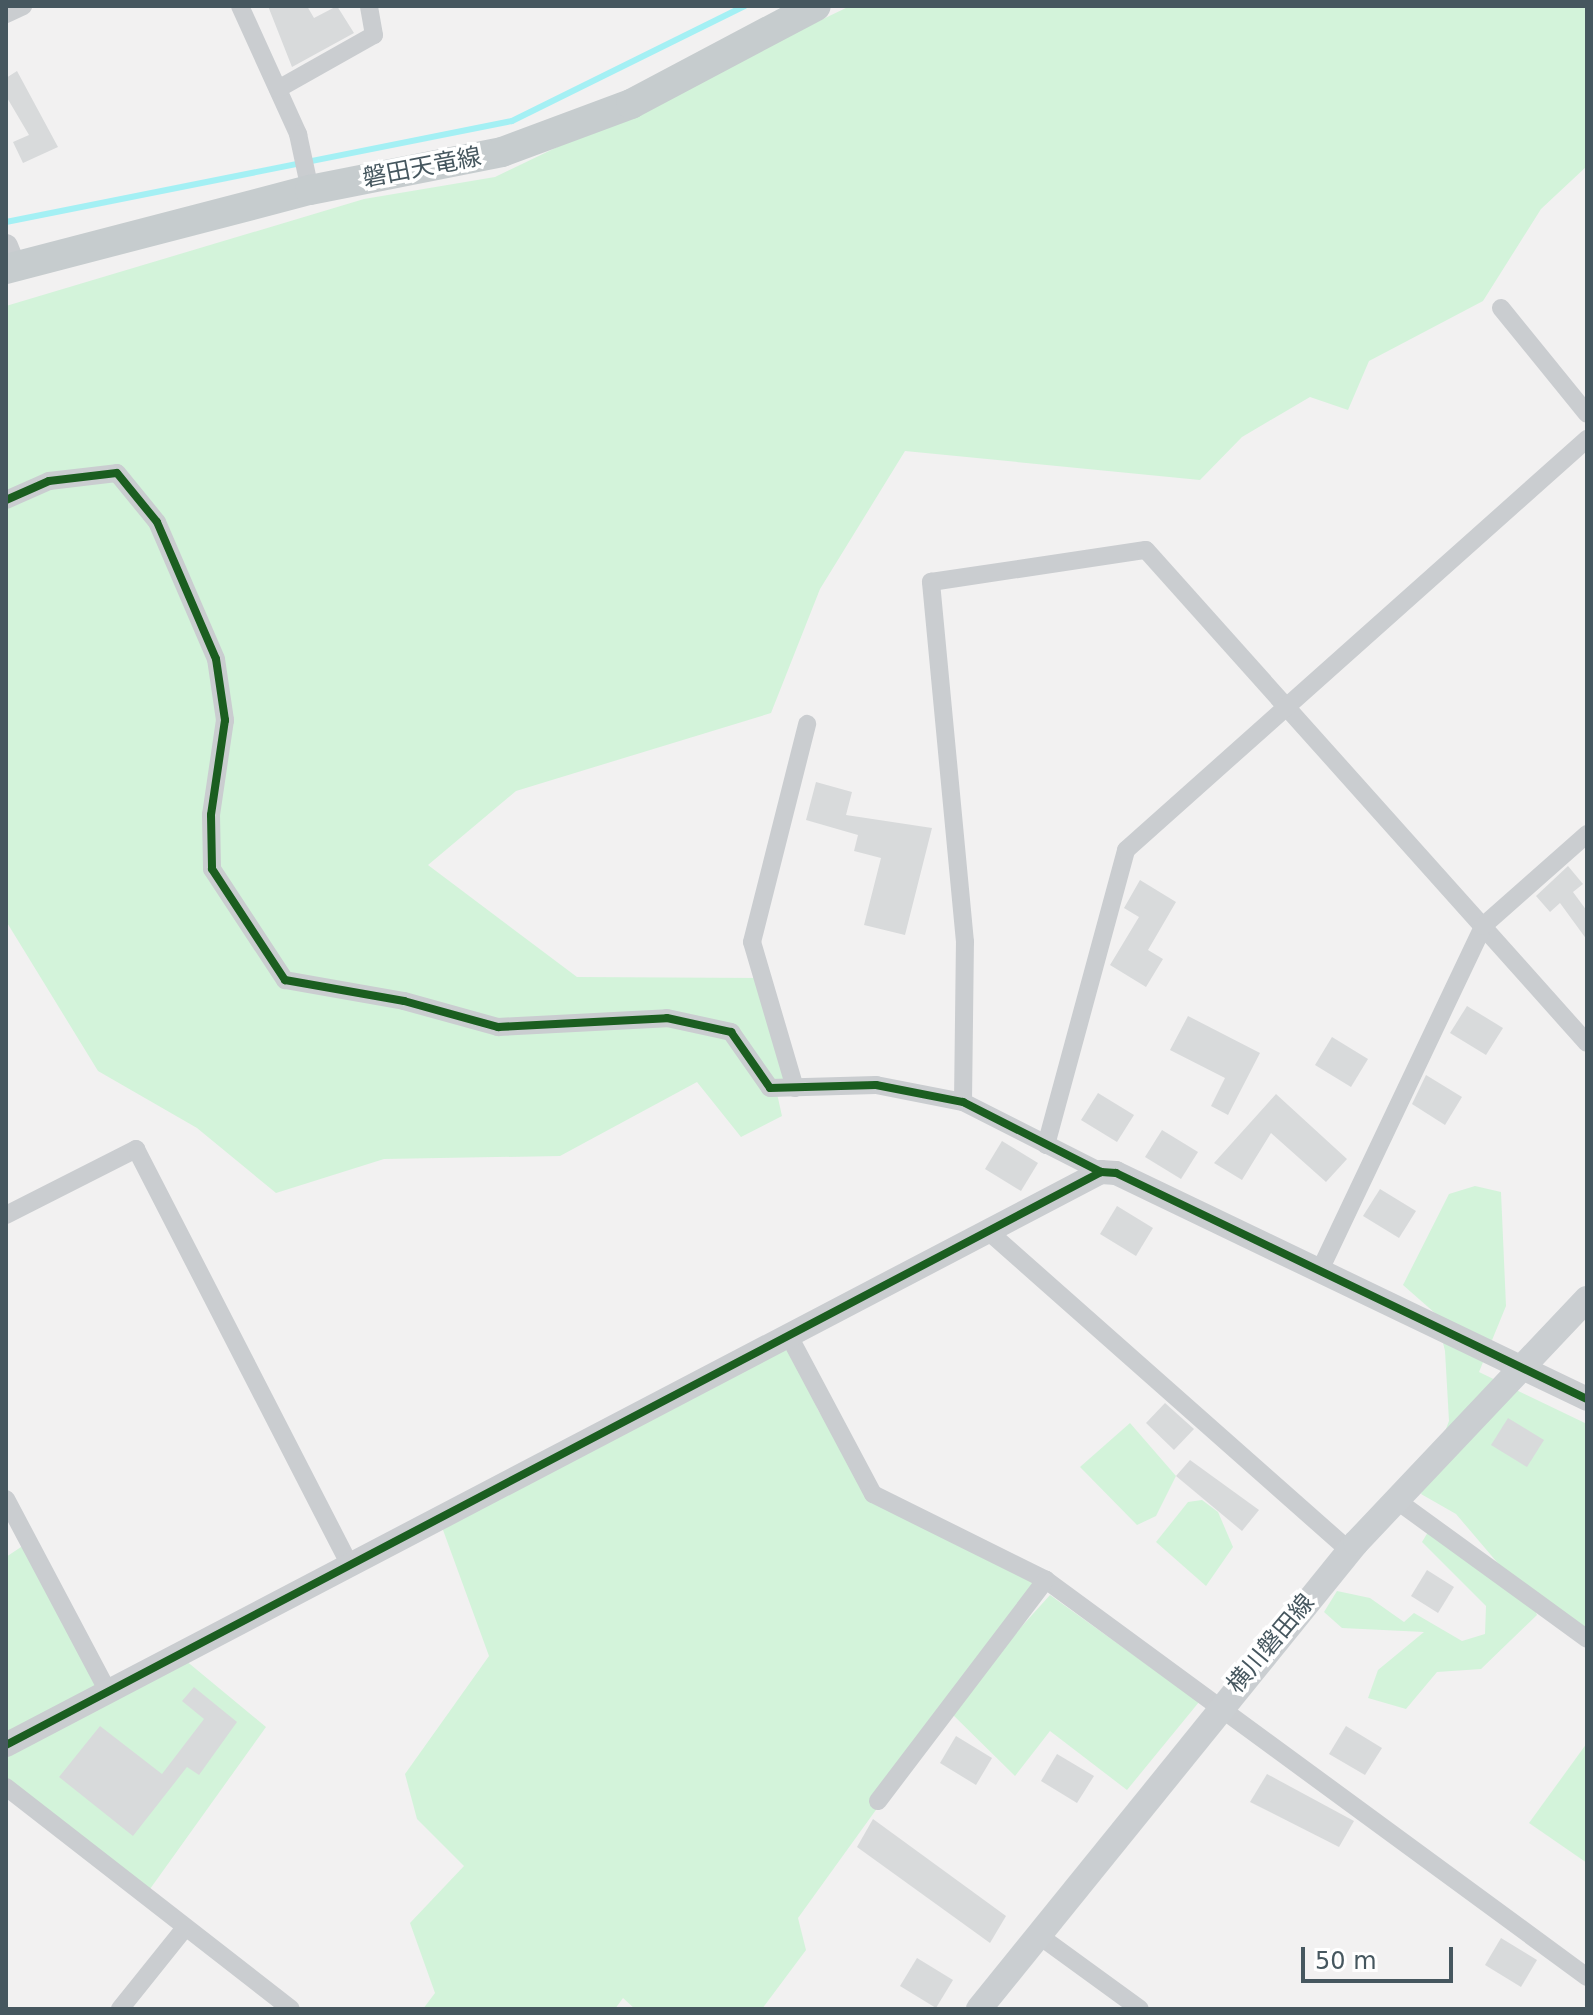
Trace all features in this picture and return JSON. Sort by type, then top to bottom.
[{"type":"main road","name":"磐田天竜線","points":[[9,260],[310,190],[502,152],[631,104],[816,6]]},
{"type":"main road","name":"横川磐田線","points":[[979,2009],[1041,1937],[1216,1710],[1350,1551],[1587,1299]]},
{"type":"street","points":[[6,14],[23,6]]},
{"type":"street","points":[[240,6],[298,134],[310,190]]},
{"type":"street","points":[[278,89],[374,35],[369,6]]},
{"type":"street","points":[[1501,308],[1587,414]]},
{"type":"street","points":[[1046,1145],[1126,850],[1587,439]]},
{"type":"street","points":[[6,500],[49,481],[117,473],[157,522],[216,659],[225,720],[211,815],[212,869],[285,980],[404,1001],[498,1027],[667,1018],[731,1032],[770,1088],[876,1085],[963,1102],[1101,1172],[1116,1173],[1587,1399]]},
{"type":"street","points":[[963,1102],[965,942],[931,582],[1146,550],[1288,704],[1587,1043]]},
{"type":"street","points":[[795,1088],[752,942],[807,724]]},
{"type":"street","points":[[1320,1270],[1483,926],[1587,834]]},
{"type":"street","points":[[6,1215],[136,1149],[350,1565]]},
{"type":"street","points":[[6,1745],[1101,1172]]},
{"type":"street","points":[[988,1231],[1350,1551]]},
{"type":"street","points":[[789,1336],[873,1494],[1046,1580],[1216,1710],[1587,1977]]},
{"type":"street","points":[[6,1499],[108,1692]]},
{"type":"street","points":[[1396,1500],[1587,1639]]},
{"type":"street","points":[[878,1801],[1046,1580]]},
{"type":"street","points":[[6,1787],[291,2009]]},
{"type":"street","points":[[120,2009],[185,1928]]},
{"type":"street","points":[[1041,1937],[1140,2009]]},
{"type":"green space","points":[[850,6],[1587,6],[1587,166],[1541,209],[1483,301],[1369,361],[1348,410],[1310,397],[1242,437],[1200,480],[905,451],[820,589],[771,713],[516,791],[428,865],[577,977],[762,978],[795,1088],[776,1089],[782,1116],[741,1137],[697,1082],[560,1156],[384,1159],[276,1193],[197,1128],[98,1071],[6,921],[6,306],[364,199],[495,177]]},
{"type":"green space","points":[[1475,1186],[1501,1192],[1506,1306],[1479,1372],[1587,1424],[1587,1632],[1531,1599],[1537,1615],[1481,1669],[1437,1672],[1406,1709],[1368,1698],[1378,1670],[1424,1632],[1342,1628],[1324,1612],[1337,1591],[1370,1598],[1404,1622],[1414,1613],[1462,1641],[1485,1634],[1486,1606],[1422,1542],[1428,1532],[1519,1588],[1456,1514],[1421,1494],[1449,1421],[1445,1351],[1436,1314],[1403,1285],[1449,1194]]},
{"type":"green space","points":[[794,1345],[818,1410],[876,1501],[1046,1580],[960,1695],[1050,1595],[1199,1702],[1127,1790],[1050,1731],[1015,1776],[948,1710],[798,1918],[806,1950],[762,2009],[635,2009],[623,1998],[615,2009],[423,2009],[435,1993],[410,1923],[464,1866],[417,1819],[405,1774],[489,1656],[439,1519]]},
{"type":"green space","points":[[1130,1423],[1176,1476],[1156,1516],[1137,1525],[1080,1467]]},
{"type":"green space","points":[[1202,1500],[1218,1512],[1233,1547],[1206,1586],[1156,1542],[1188,1502]]},
{"type":"green space","points":[[27,1543],[107,1691],[179,1655],[266,1727],[145,1896],[6,1787],[6,1557]]},
{"type":"green space","points":[[1587,1743],[1587,1863],[1529,1823]]},
{"type":"building","points":[[268,6],[307,6],[314,18],[337,6],[354,33],[292,67]]},
{"type":"building","points":[[17,71],[58,147],[23,163],[13,142],[29,135],[6,96],[6,78]]},
{"type":"building","points":[[816,782],[852,792],[846,815],[932,828],[905,935],[864,925],[881,858],[854,851],[858,835],[806,820]]},
{"type":"building","points":[[1568,866],[1583,884],[1573,892],[1587,911],[1587,940],[1560,903],[1550,912],[1536,896]]},
{"type":"building","points":[[1140,880],[1176,902],[1148,950],[1163,959],[1146,987],[1110,965],[1139,917],[1124,908]]},
{"type":"building","points":[[1467,1006],[1503,1028],[1486,1055],[1450,1033]]},
{"type":"building","points":[[1188,1016],[1260,1053],[1228,1115],[1211,1106],[1225,1078],[1170,1050]]},
{"type":"building","points":[[1332,1037],[1368,1059],[1351,1087],[1315,1065]]},
{"type":"building","points":[[1426,1075],[1462,1097],[1445,1125],[1412,1104]]},
{"type":"building","points":[[1098,1093],[1134,1115],[1117,1142],[1081,1120]]},
{"type":"building","points":[[1276,1094],[1347,1159],[1326,1182],[1271,1133],[1242,1180],[1214,1163]]},
{"type":"building","points":[[1162,1130],[1198,1152],[1181,1179],[1145,1157]]},
{"type":"building","points":[[1002,1141],[1038,1163],[1021,1191],[985,1169]]},
{"type":"building","points":[[1380,1189],[1416,1211],[1399,1238],[1363,1216]]},
{"type":"building","points":[[1117,1206],[1153,1228],[1136,1256],[1100,1234]]},
{"type":"building","points":[[1165,1403],[1194,1429],[1174,1450],[1146,1423]]},
{"type":"building","points":[[1508,1418],[1544,1440],[1527,1467],[1491,1445]]},
{"type":"building","points":[[1190,1460],[1259,1510],[1242,1531],[1176,1476]]},
{"type":"building","points":[[1427,1570],[1454,1587],[1438,1613],[1411,1596]]},
{"type":"building","points":[[194,1687],[237,1722],[199,1775],[187,1767],[133,1836],[59,1777],[100,1726],[162,1774],[204,1719],[182,1701]]},
{"type":"building","points":[[1346,1726],[1382,1748],[1365,1775],[1329,1754]]},
{"type":"building","points":[[956,1736],[992,1758],[976,1785],[940,1763]]},
{"type":"building","points":[[1057,1754],[1094,1776],[1077,1803],[1041,1781]]},
{"type":"building","points":[[1267,1774],[1354,1821],[1339,1847],[1250,1802]]},
{"type":"building","points":[[873,1819],[1006,1916],[990,1943],[857,1847]]},
{"type":"building","points":[[1501,1938],[1537,1960],[1521,1987],[1485,1965]]},
{"type":"building","points":[[917,1958],[953,1980],[936,2008],[900,1986]]},
{"type":"waterway","points":[[6,222],[512,121],[745,6]]},
{"type":"cycle path","points":[[6,500],[49,481],[117,473],[157,522],[216,659],[225,720],[211,815],[212,869],[285,980],[404,1001],[498,1027],[667,1018],[731,1032],[770,1088],[876,1085],[963,1102],[1101,1172]]},
{"type":"cycle path","points":[[6,1745],[1101,1172],[1116,1173],[1587,1399]]}]
